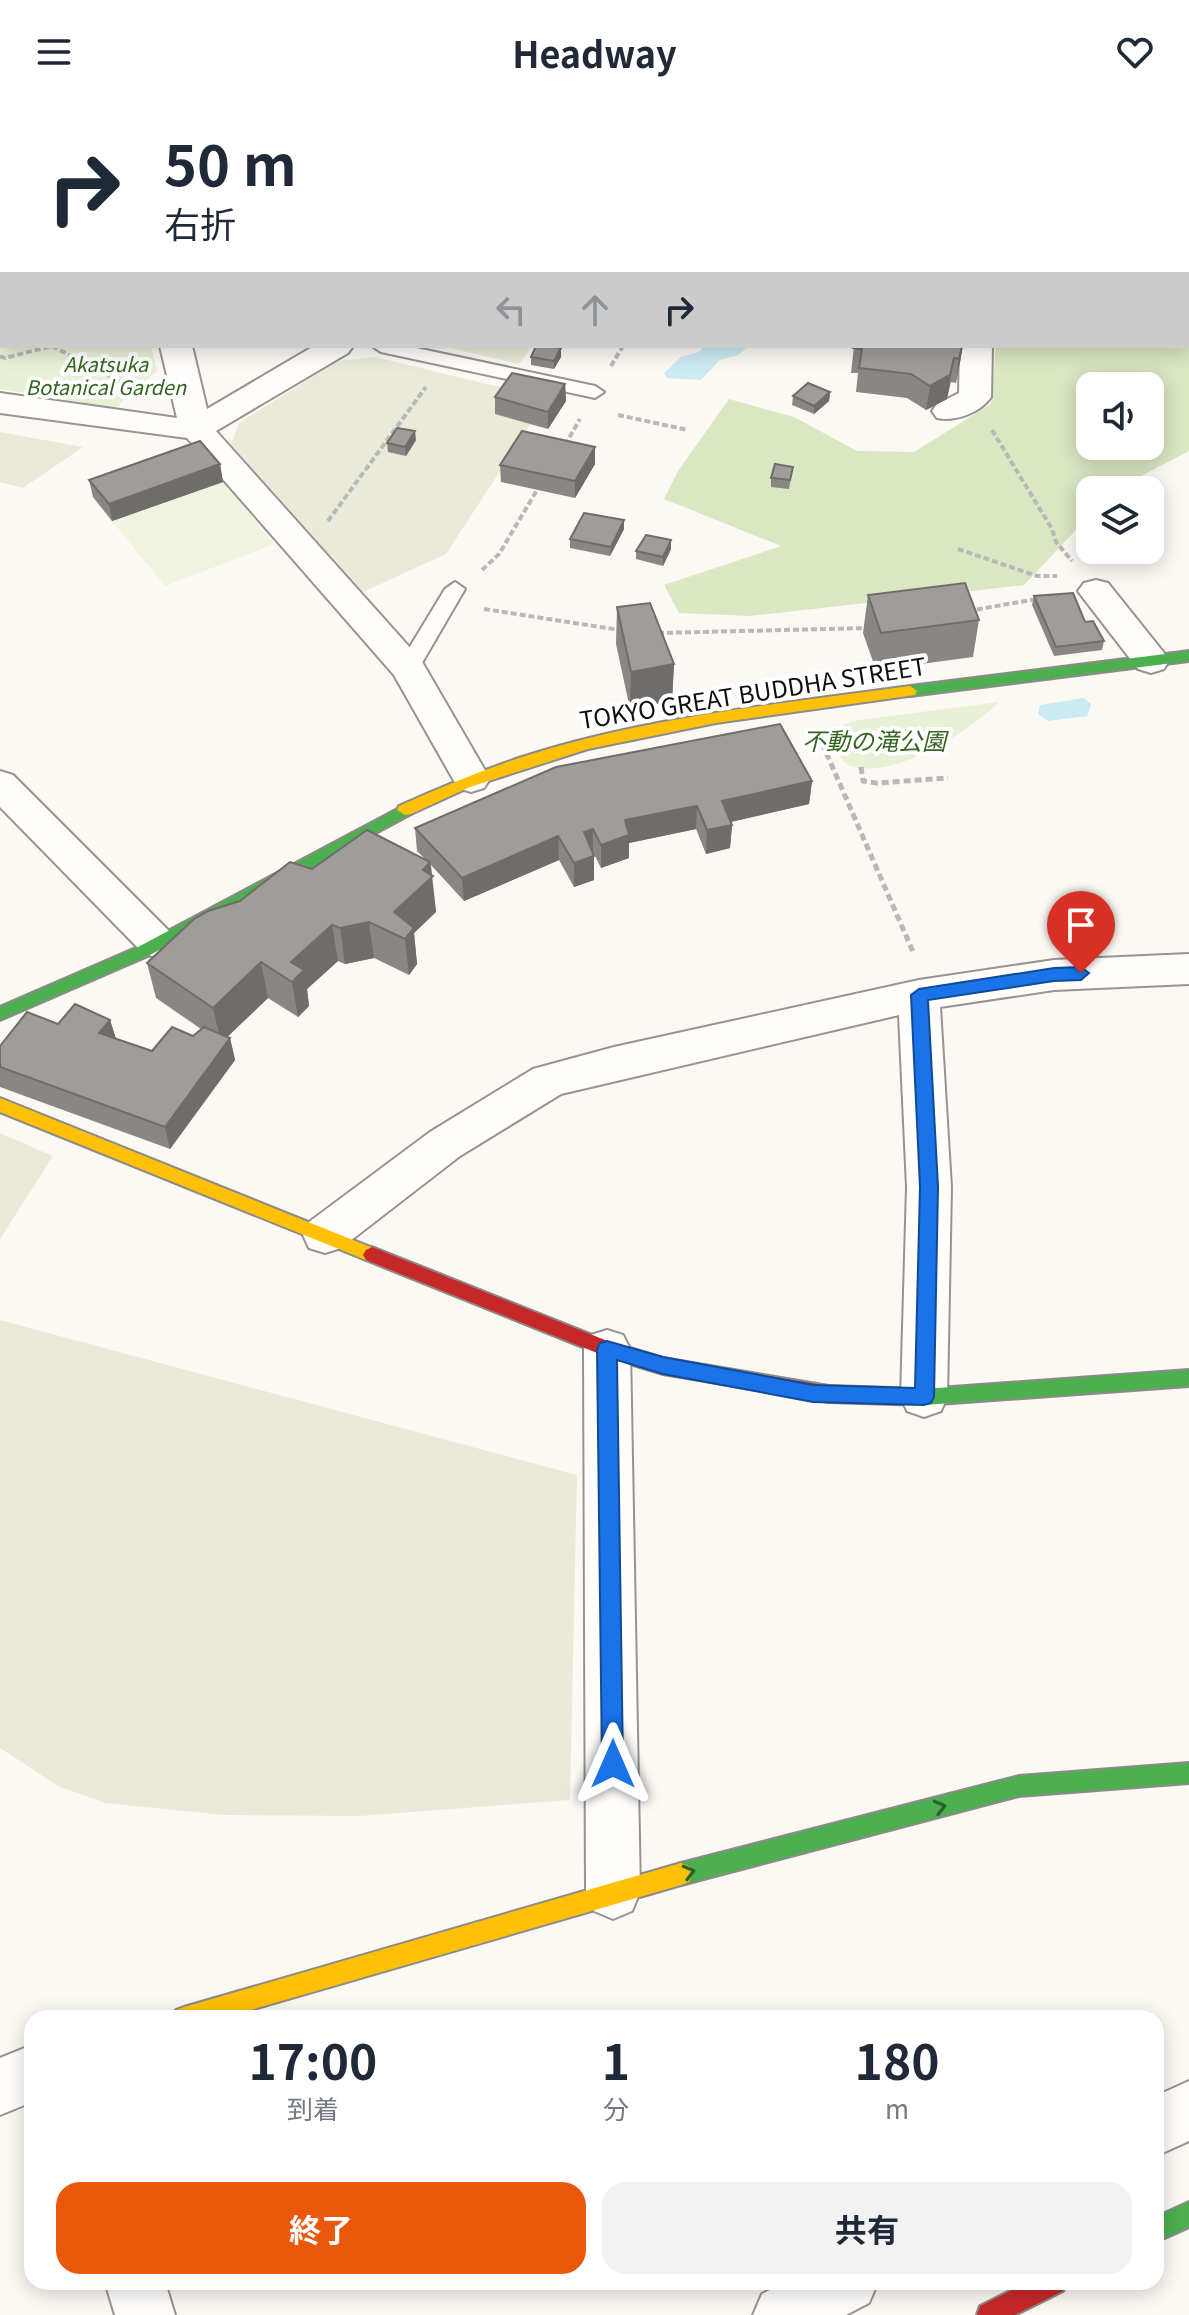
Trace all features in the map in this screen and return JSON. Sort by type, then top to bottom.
[{"type":"main road","name":"TOKYO GREAT BUDDHA STREET","points":[[0,1014],[82,982],[401,810],[471,779],[598,740],[806,706],[1189,656]]},
{"type":"main road","points":[[0,1105],[607,1349],[677,1369],[813,1394],[924,1397],[1189,1378]]},
{"type":"main road","points":[[211,2010],[613,1892],[1019,1786],[1189,1773]]},
{"type":"main road","points":[[1164,2226],[1189,2214]]},
{"type":"main road","points":[[989,2315],[1038,2290]]},
{"type":"street","points":[[176,348],[196,429],[408,668],[471,779]]},
{"type":"street","points":[[0,403],[160,427],[196,429],[334,348]]},
{"type":"street","points":[[948,411],[975,397],[976,348]]},
{"type":"street","points":[[1096,591],[1151,661]]},
{"type":"street","points":[[0,784],[157,943]]},
{"type":"street","points":[[325,1235],[445,1144],[548,1081],[614,1063],[925,994],[1054,975],[1189,969]]},
{"type":"street","points":[[924,1397],[929,1187],[925,994]]},
{"type":"street","points":[[607,1349],[613,1892]]},
{"type":"street","points":[[0,2087],[24,2076]]},
{"type":"street","points":[[1164,2123],[1189,2110]]},
{"type":"street","points":[[137,2290],[145,2315]]},
{"type":"street","points":[[783,2315],[832,2290]]},
{"type":"lane","points":[[390,348],[595,392]]},
{"type":"lane","points":[[408,668],[451,596]]},
{"type":"path","points":[[0,356],[5,358],[44,348]]},
{"type":"path","points":[[328,522],[445,360]]},
{"type":"path","points":[[615,415],[688,430]]},
{"type":"path","points":[[990,427],[1052,529]]},
{"type":"path","points":[[504,546],[537,490]]},
{"type":"path","points":[[958,549],[1037,576],[1062,576]]},
{"type":"path","points":[[965,612],[1096,591]]},
{"type":"path","points":[[451,596],[629,631]]},
{"type":"path","points":[[653,633],[877,626]]},
{"type":"path","points":[[806,706],[925,994]]},
{"type":"path","points":[[861,767],[863,781],[877,783],[948,778]]},
{"type":"green space","name":"Akatsuka Botanical Garden","points":[[0,348],[151,348],[157,371],[115,408],[0,389]]},
{"type":"green space","points":[[451,348],[531,348],[519,364]]},
{"type":"green space","points":[[996,348],[1189,348],[1189,451],[1141,476],[1076,476],[1076,530],[1024,585],[750,616],[679,613],[664,585],[781,546],[664,499],[678,471],[729,399],[794,417],[857,451],[914,452],[991,404]]},
{"type":"green space","points":[[375,357],[512,390],[532,422],[446,554],[363,592],[231,444],[239,423],[338,361]]},
{"type":"green space","points":[[0,432],[83,447],[23,488],[0,482]]},
{"type":"green space","points":[[223,482],[274,544],[165,586],[112,521]]},
{"type":"green space","name":"不動の滝公園","points":[[999,702],[970,726],[932,750],[891,765],[854,767],[845,762],[837,748],[839,729],[859,720]]},
{"type":"green space","points":[[0,1133],[53,1156],[0,1239]]},
{"type":"green space","points":[[0,1320],[577,1475],[570,1800],[360,1816],[225,1815],[105,1803],[58,1786],[0,1748]]},
{"type":"water","points":[[702,348],[747,348],[738,355],[720,360],[701,380],[667,378],[664,373],[681,357]]},
{"type":"water","points":[[1084,698],[1091,704],[1087,716],[1048,721],[1038,714],[1040,705]]},
{"type":"building","points":[[535,348],[561,348],[554,361],[531,357]]},
{"type":"building","points":[[853,348],[962,348],[959,359],[954,358],[950,375],[930,386],[911,374],[859,368],[862,349]]},
{"type":"building","points":[[512,373],[565,384],[548,412],[495,397]]},
{"type":"building","points":[[808,383],[830,392],[814,406],[793,396]]},
{"type":"building","points":[[397,428],[415,431],[405,447],[387,443]]},
{"type":"building","points":[[522,431],[595,447],[575,481],[500,465]]},
{"type":"building","points":[[200,441],[220,464],[109,504],[89,480]]},
{"type":"building","points":[[775,464],[793,467],[790,480],[771,478]]},
{"type":"building","points":[[584,513],[624,520],[611,547],[570,539]]},
{"type":"building","points":[[646,535],[671,540],[663,557],[636,551]]},
{"type":"building","points":[[965,583],[979,620],[881,633],[868,595]]},
{"type":"building","points":[[1073,593],[1085,622],[1093,621],[1104,641],[1056,647],[1034,596]]},
{"type":"building","points":[[650,603],[674,664],[631,672],[617,607]]},
{"type":"building","points":[[780,724],[812,781],[722,801],[732,825],[707,830],[697,806],[625,820],[629,835],[601,845],[593,829],[584,832],[594,856],[574,863],[558,836],[462,878],[415,828],[556,767]]},
{"type":"building","points":[[367,830],[430,862],[423,870],[433,876],[394,912],[414,928],[405,939],[369,922],[340,928],[332,925],[291,962],[304,970],[292,982],[261,962],[213,1008],[147,963],[195,918],[240,901],[290,862],[312,869]]},
{"type":"building","points":[[75,1004],[110,1020],[99,1033],[152,1051],[172,1027],[193,1036],[204,1027],[230,1038],[165,1127],[0,1067],[0,1046],[27,1012],[58,1024]]},
{"type":"traffic: fast","points":[[910,691],[1189,656]]},
{"type":"traffic: fast","points":[[0,1014],[144,951],[405,810]]},
{"type":"traffic: fast","points":[[829,1394],[924,1397],[1189,1378]]},
{"type":"traffic: fast","points":[[681,1874],[1019,1786],[1189,1773]]},
{"type":"traffic: fast","points":[[1164,2226],[1189,2214]]},
{"type":"traffic: slow","points":[[405,810],[464,783],[525,761],[588,744],[716,718],[910,691]]},
{"type":"traffic: slow","points":[[0,1105],[372,1255]]},
{"type":"traffic: slow","points":[[212,2010],[681,1874]]},
{"type":"traffic: jam","points":[[372,1255],[607,1349],[663,1366],[829,1394]]},
{"type":"traffic: jam","points":[[989,2315],[1038,2290]]},
{"type":"route","points":[[613,1764],[607,1349],[663,1366],[813,1394],[924,1397],[929,1187],[919,995],[1081,973]]}]
